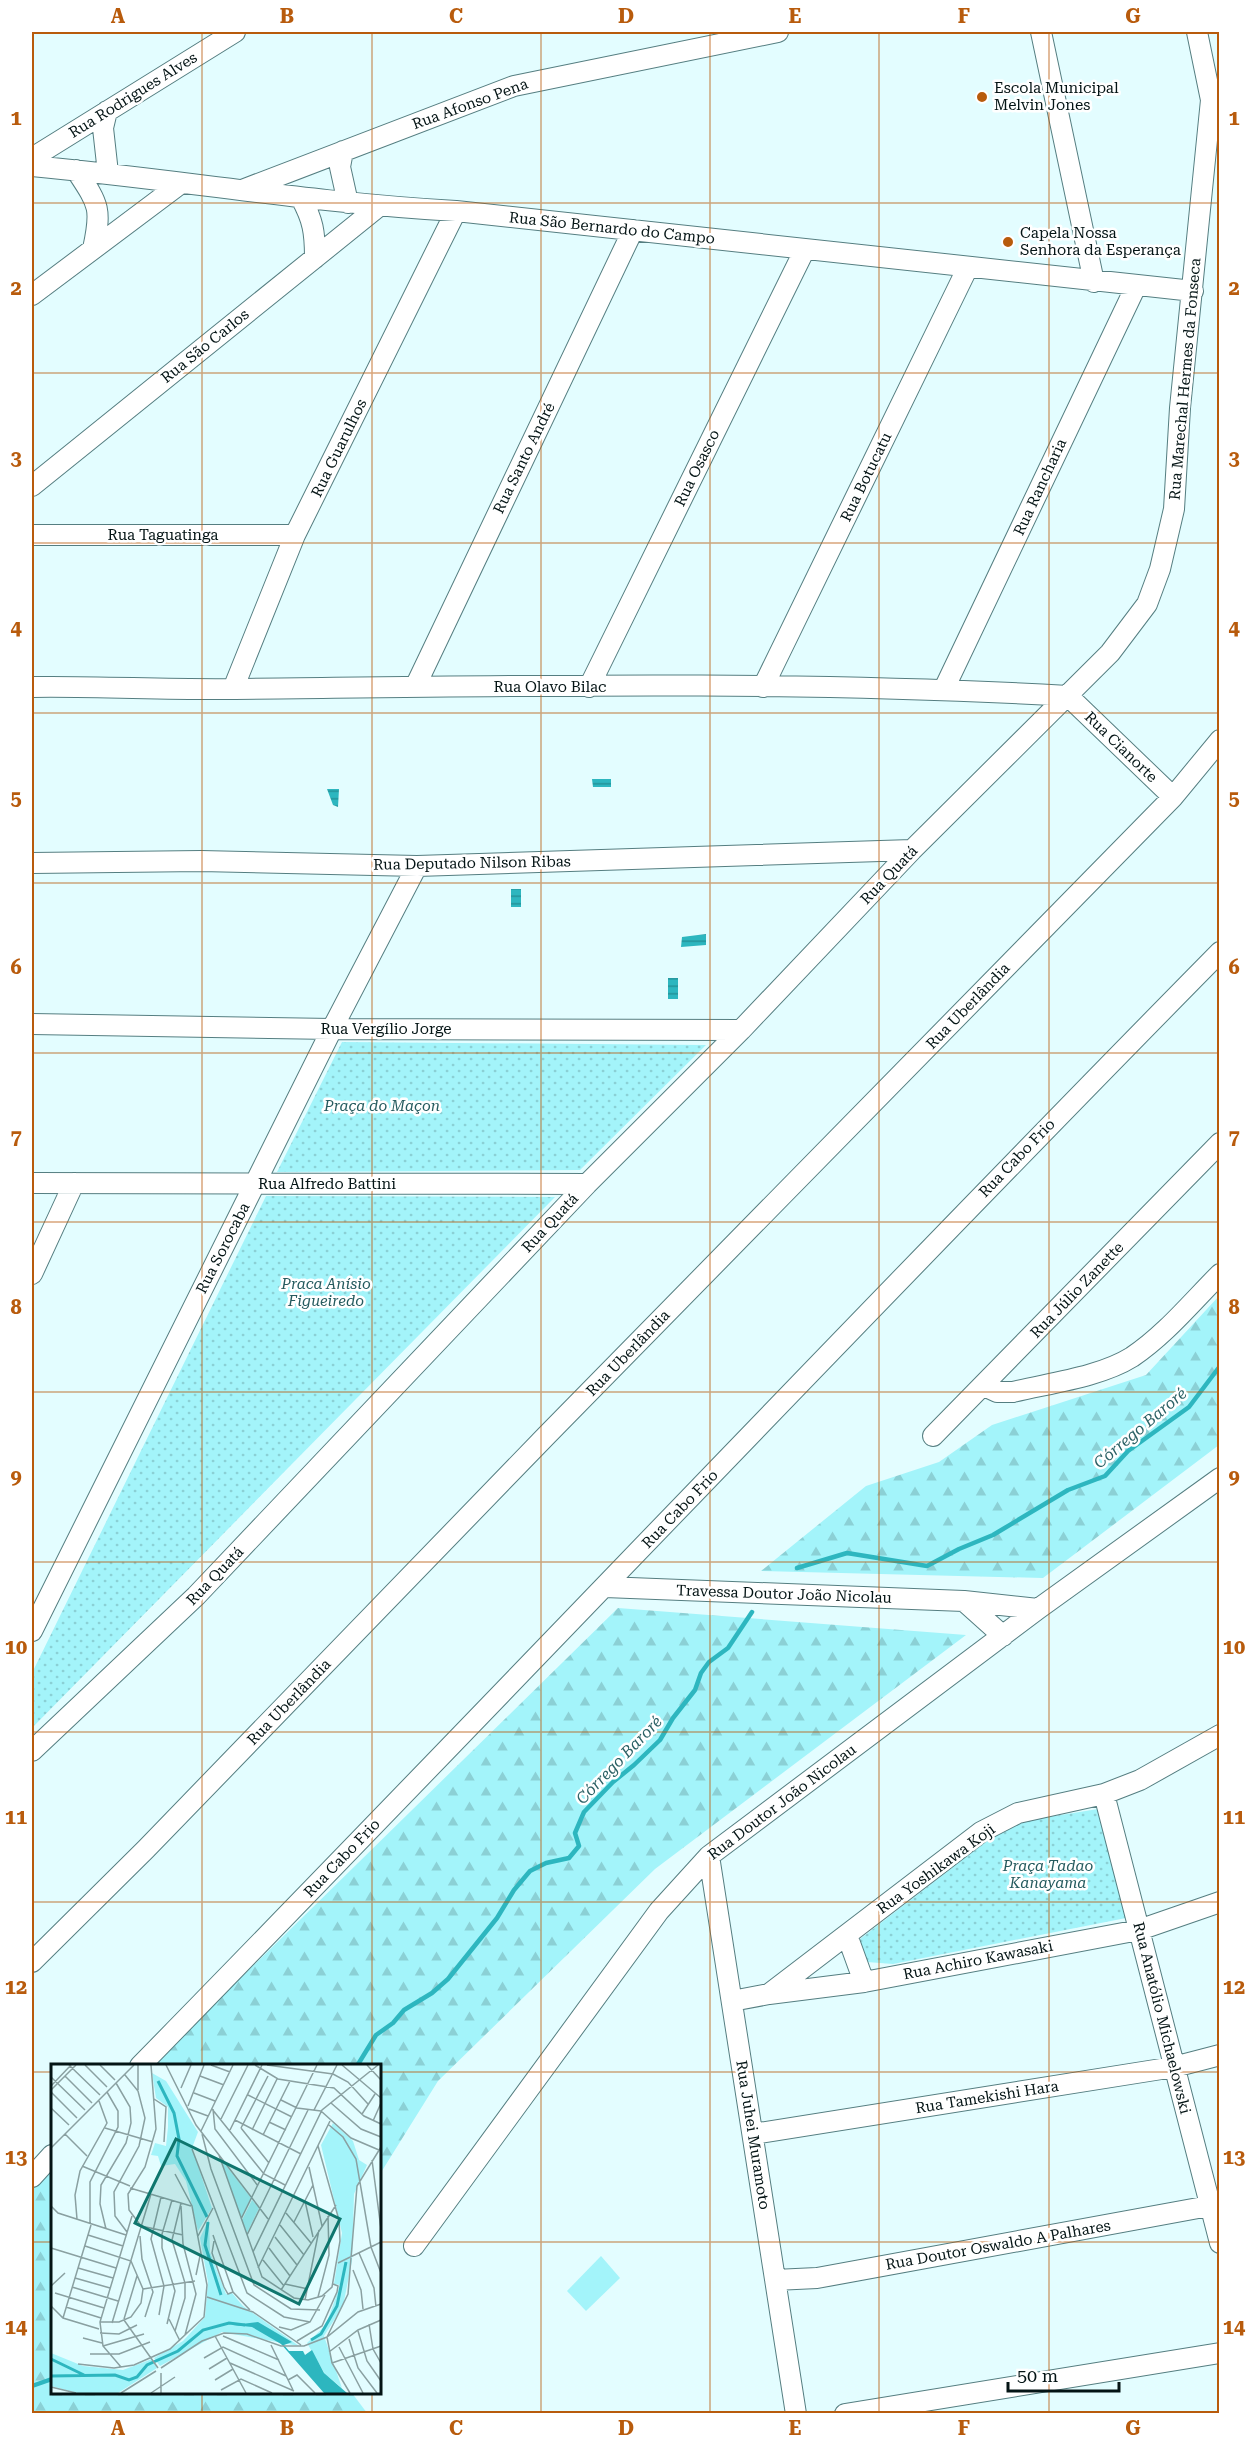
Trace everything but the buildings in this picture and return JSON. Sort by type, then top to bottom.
[{"type":"street","name":"Rua Rodrigues Alves","points":[[32,158],[235,32]]},
{"type":"street","name":"Rua Afonso Pena","points":[[239,191],[514,86],[778,32]]},
{"type":"street","points":[[1041,32],[1094,282]]},
{"type":"street","name":"Rua Marechal Hermes da Fonseca","points":[[1068,696],[1110,653],[1147,604],[1160,569],[1174,509],[1180,408],[1210,100],[1197,32]]},
{"type":"street","points":[[107,111],[103,128],[108,173]]},
{"type":"street","points":[[343,151],[340,167],[348,204]]},
{"type":"street","name":"Rua São Bernardo do Campo","points":[[32,166],[108,173],[348,204],[456,212],[633,230],[1192,291]]},
{"type":"street","points":[[76,170],[93,196],[100,218],[93,249]]},
{"type":"street","points":[[32,295],[180,184]]},
{"type":"street","points":[[301,198],[312,218],[315,258]]},
{"type":"street","name":"Rua São Carlos","points":[[32,486],[378,207]]},
{"type":"street","name":"Rua Guarulhos","points":[[233,689],[295,535],[456,212]]},
{"type":"street","name":"Rua Santo André","points":[[415,687],[633,230]]},
{"type":"street","name":"Rua Osasco","points":[[589,687],[805,249]]},
{"type":"street","name":"Rua Botucatu","points":[[763,687],[968,267]]},
{"type":"street","name":"Rua Rancharia","points":[[944,689],[1136,286]]},
{"type":"street","name":"Rua Taguatinga","points":[[32,535],[295,535]]},
{"type":"street","name":"Rua Olavo Bilac","points":[[32,687],[233,689],[763,687],[944,689],[1068,696]]},
{"type":"street","name":"Rua Cianorte","points":[[1068,696],[1173,797]]},
{"type":"street","name":"Rua Quatá","points":[[32,1751],[196,1596],[587,1184],[741,1030],[912,850],[1068,696]]},
{"type":"street","name":"Rua Uberlândia","points":[[32,1962],[155,1841],[546,1436],[1173,797],[1220,740]]},
{"type":"street","name":"Rua Deputado Nilson Ribas","points":[[32,863],[201,861],[417,866],[912,850]]},
{"type":"street","name":"Rua Sorocaba","points":[[32,1631],[332,1029],[417,866]]},
{"type":"street","name":"Rua Cabo Frio","points":[[142,2064],[605,1587],[997,1178],[1220,952]]},
{"type":"street","name":"Rua Vergílio Jorge","points":[[32,1023],[332,1029],[741,1030]]},
{"type":"street","name":"Rua Júlio Zanette","points":[[933,1436],[1220,1143]]},
{"type":"street","name":"Rua Alfredo Battini","points":[[32,1183],[587,1184]]},
{"type":"street","points":[[32,1274],[74,1183]]},
{"type":"street","points":[[984,1386],[997,1392],[1012,1392],[1104,1370],[1131,1358],[1154,1340],[1220,1274]]},
{"type":"street","name":"Rua Doutor João Nicolau","points":[[414,2246],[659,1911],[709,1856],[1038,1609],[1220,1478]]},
{"type":"street","name":"Travessa Doutor João Nicolau","points":[[605,1587],[964,1601],[1038,1609]]},
{"type":"street","points":[[964,1601],[1003,1636]]},
{"type":"street","name":"Rua Yoshikawa Koji","points":[[769,1994],[981,1832],[1018,1814],[1104,1794],[1140,1780],[1220,1735]]},
{"type":"street","name":"Rua Anatólio Michaelowski","points":[[1104,1794],[1174,2067],[1215,2205],[1220,2243]]},
{"type":"street","name":"Rua Juhei Muramoto","points":[[709,1856],[796,2414]]},
{"type":"street","name":"Rua Achiro Kawasaki","points":[[732,2001],[864,1982],[1139,1930],[1220,1902]]},
{"type":"street","points":[[847,1935],[864,1982]]},
{"type":"street","name":"Rua Tamekishi Hara","points":[[753,2134],[1174,2067],[1220,2055]]},
{"type":"street","points":[[32,2177],[51,2156]]},
{"type":"street","name":"Rua Doutor Oswaldo A Palhares","points":[[775,2280],[817,2278],[1215,2205]]},
{"type":"street","points":[[845,2414],[1220,2353]]},
{"type":"green space","name":"Praça do Maçon","points":[[342,1042],[706,1045],[580,1170],[277,1172]]},
{"type":"green space","name":"Praca Anísio Figueiredo","points":[[266,1196],[555,1197],[32,1728],[32,1673]]},
{"type":"green space","points":[[1219,1296],[1219,1445],[1043,1578],[761,1571],[866,1486],[939,1462],[992,1425],[1146,1375]]},
{"type":"green space","points":[[618,1608],[966,1635],[655,1869],[438,2081],[381,2172],[381,2064],[153,2064]]},
{"type":"green space","name":"Praça Tadao Kanayama","points":[[1098,1809],[1126,1918],[893,1964],[867,1962],[860,1939],[987,1841],[1024,1821]]},
{"type":"green space","points":[[51,2163],[51,2394],[353,2394],[367,2413],[32,2414],[32,2182]]},
{"type":"green space","points":[[601,2256],[620,2278],[586,2311],[567,2291]]},
{"type":"shaded area","points":[[592,779],[611,779],[611,787],[593,787]]},
{"type":"shaded area","points":[[327,789],[339,789],[338,807],[333,805]]},
{"type":"shaded area","points":[[511,889],[521,889],[521,907],[511,907]]},
{"type":"shaded area","points":[[706,934],[706,945],[681,947],[682,937]]},
{"type":"shaded area","points":[[668,978],[678,978],[678,999],[668,999]]},
{"type":"waterway","name":"Córrego Baroré","points":[[797,1568],[847,1553],[927,1566],[993,1535],[1068,1490],[1105,1476],[1128,1451],[1189,1407],[1220,1366]]},
{"type":"waterway","name":"Córrego Baroré","points":[[358,2064],[376,2035],[393,2023],[404,2010],[432,1993],[448,1979],[497,1918],[514,1890],[530,1871],[546,1863],[569,1858],[579,1846],[575,1833],[584,1812],[613,1782],[660,1740],[673,1718],[695,1690],[701,1673],[709,1662],[728,1648],[752,1612]]},
{"type":"waterway","name":"Córrego Baroré","points":[[32,2386],[51,2379]]},
{"type":"place","name":"Escola Municipal Melvin Jones","points":[[982,97]]},
{"type":"place","name":"Capela Nossa Senhora da Esperança","points":[[1008,242]]}]
